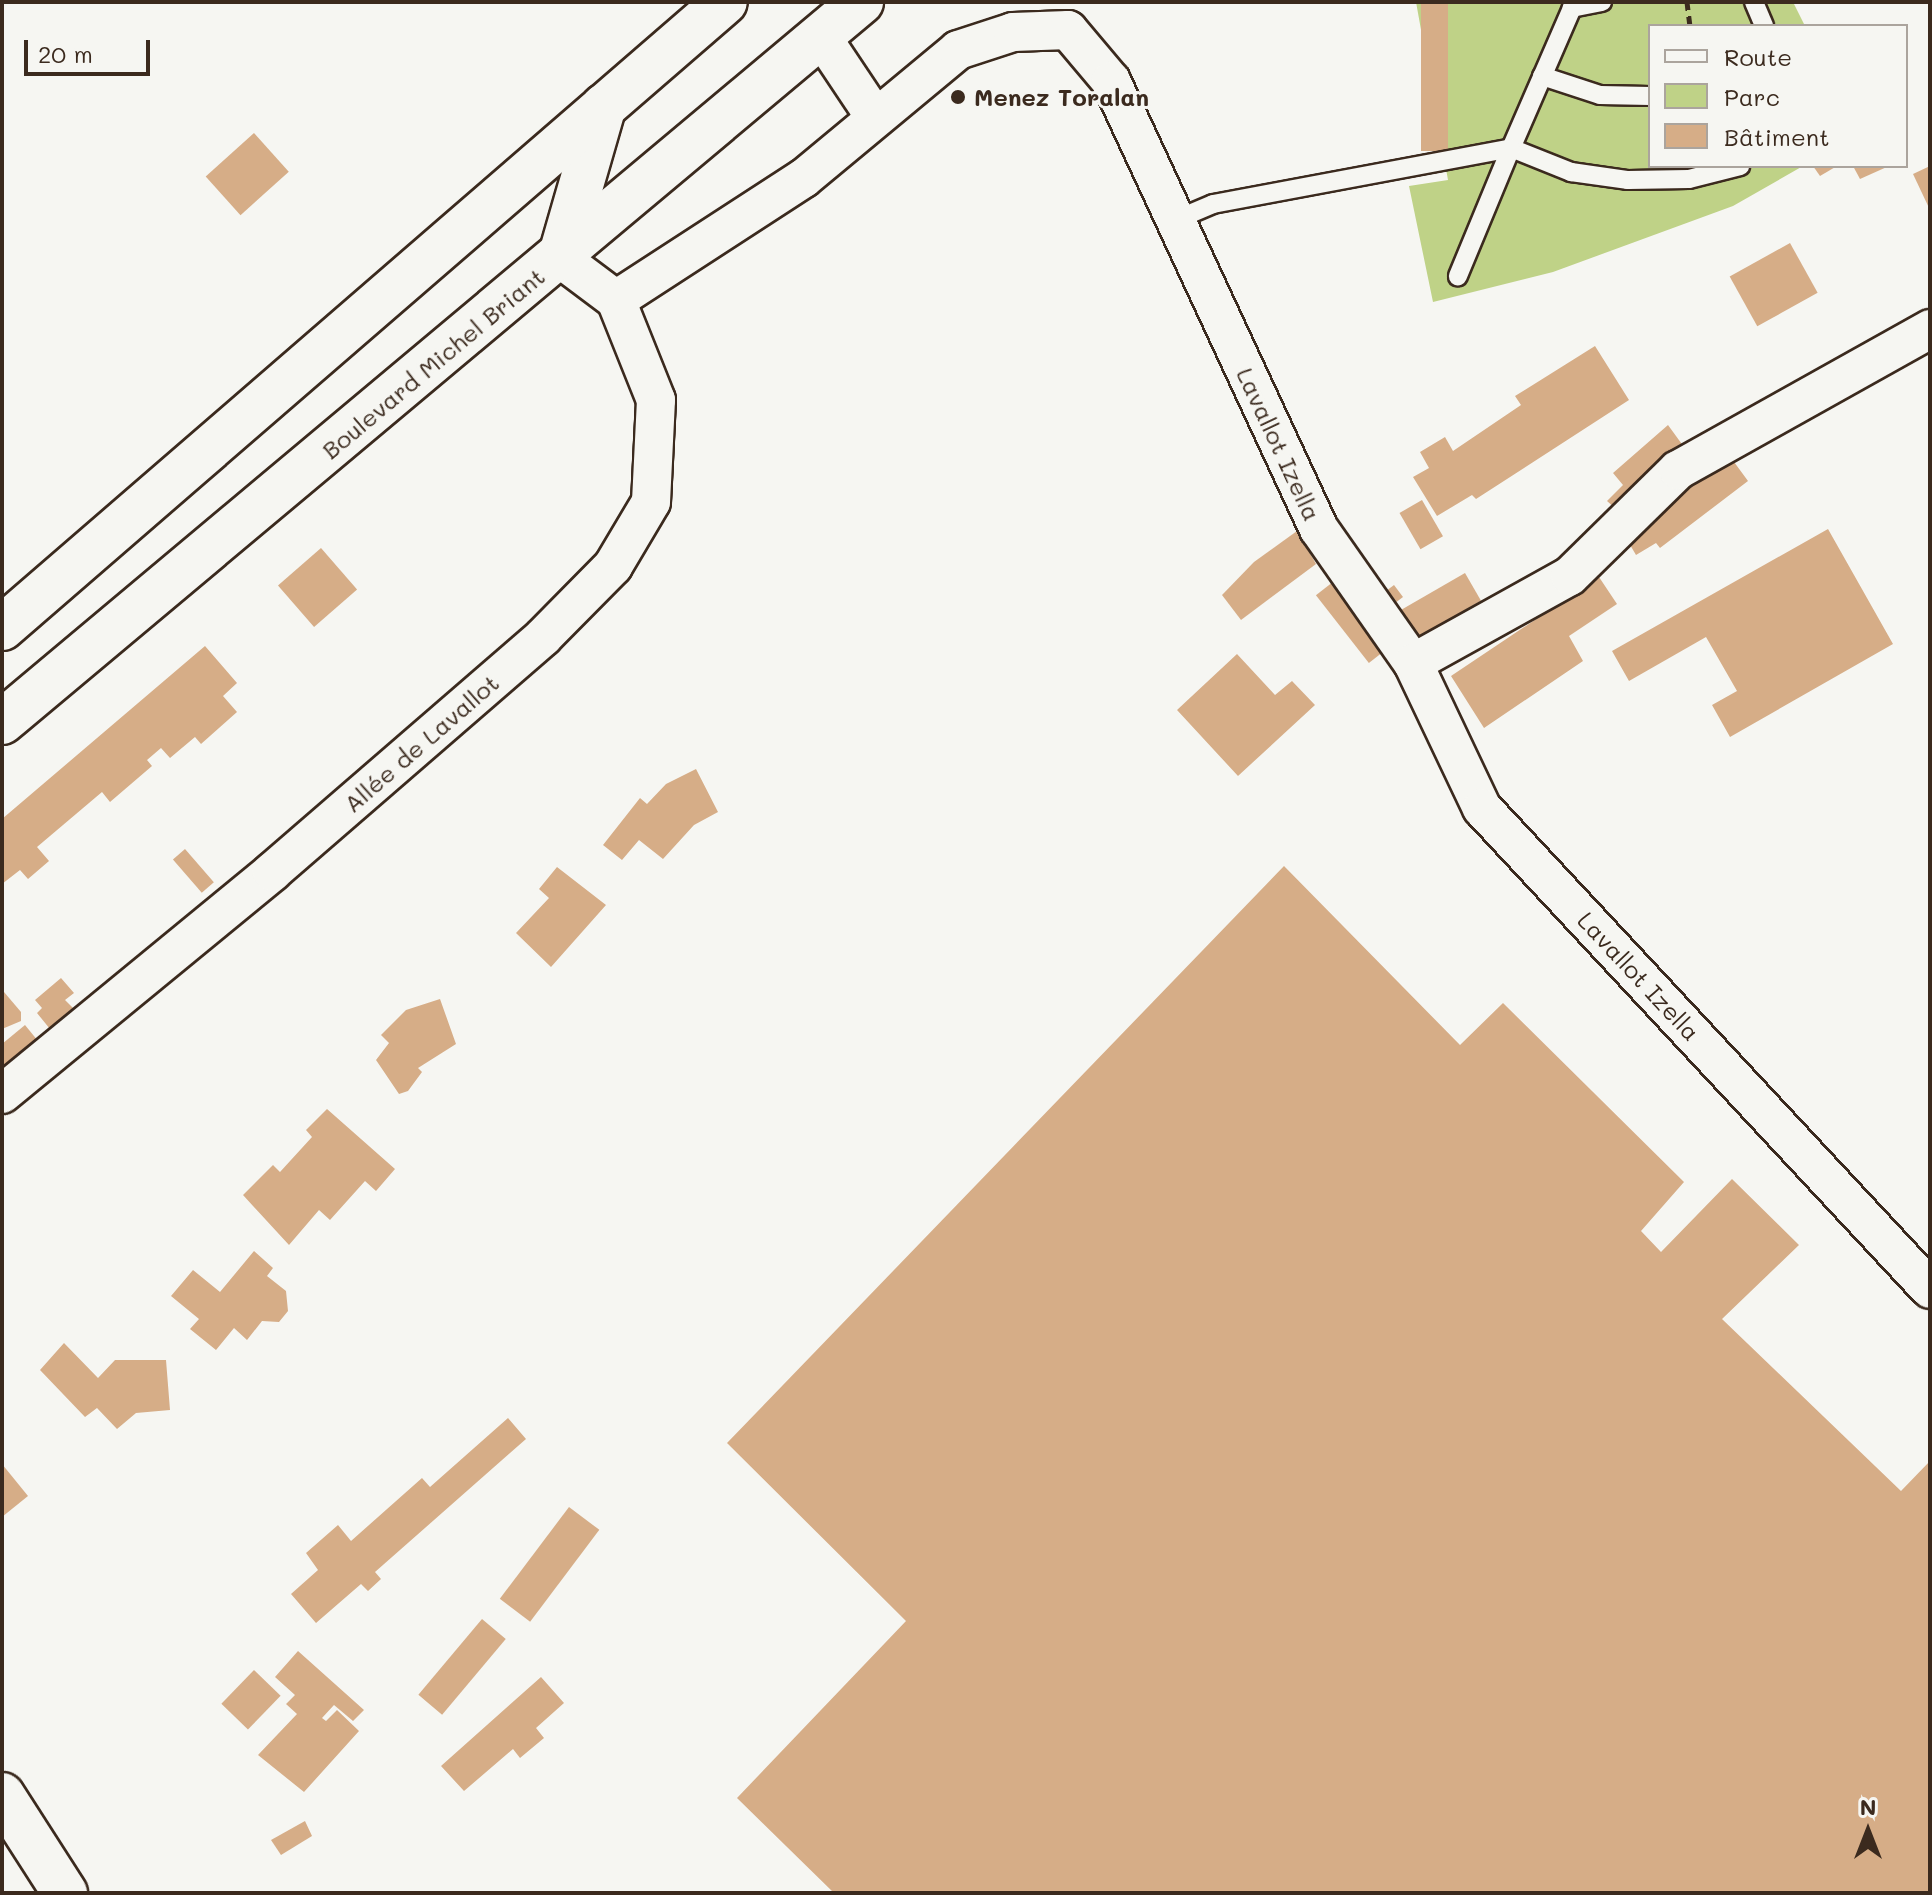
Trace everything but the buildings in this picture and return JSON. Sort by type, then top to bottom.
[{"type":"main road","points":[[2,628],[725,2]]},
{"type":"main road","name":"Boulevard Michel Briant","points":[[2,722],[560,258],[861,2]]},
{"type":"main road","points":[[560,258],[604,106]]},
{"type":"main road","points":[[2,1795],[65,1893]]},
{"type":"street","name":"Lavallot Izella","points":[[616,300],[804,178],[958,50],[1013,32],[1068,30],[1111,81],[1173,221],[1319,529],[1413,663],[1482,808],[1930,1289]]},
{"type":"street","points":[[821,36],[875,117]]},
{"type":"street","points":[[560,258],[616,300]]},
{"type":"street","name":"Allée de Lavallot","points":[[2,1094],[272,872],[543,637],[613,566],[651,502],[656,400],[616,300]]},
{"type":"street","points":[[1413,663],[1570,576],[1678,470],[1930,329]]},
{"type":"lane","points":[[1458,276],[1572,8],[1602,2]]},
{"type":"lane","points":[[1754,2],[1763,24]]},
{"type":"lane","points":[[1542,76],[1600,95],[1648,96]]},
{"type":"lane","points":[[1173,221],[1213,204],[1511,148],[1571,172],[1628,180],[1689,179],[1732,168]]},
{"type":"path","points":[[1687,2],[1690,24]]},
{"type":"green space","points":[[1416,2],[1793,2],[1804,24],[1648,24],[1648,168],[1800,168],[1733,206],[1553,272],[1433,302],[1409,186],[1448,180]]},
{"type":"place","name":"Menez Toralan","points":[[958,97]]}]
